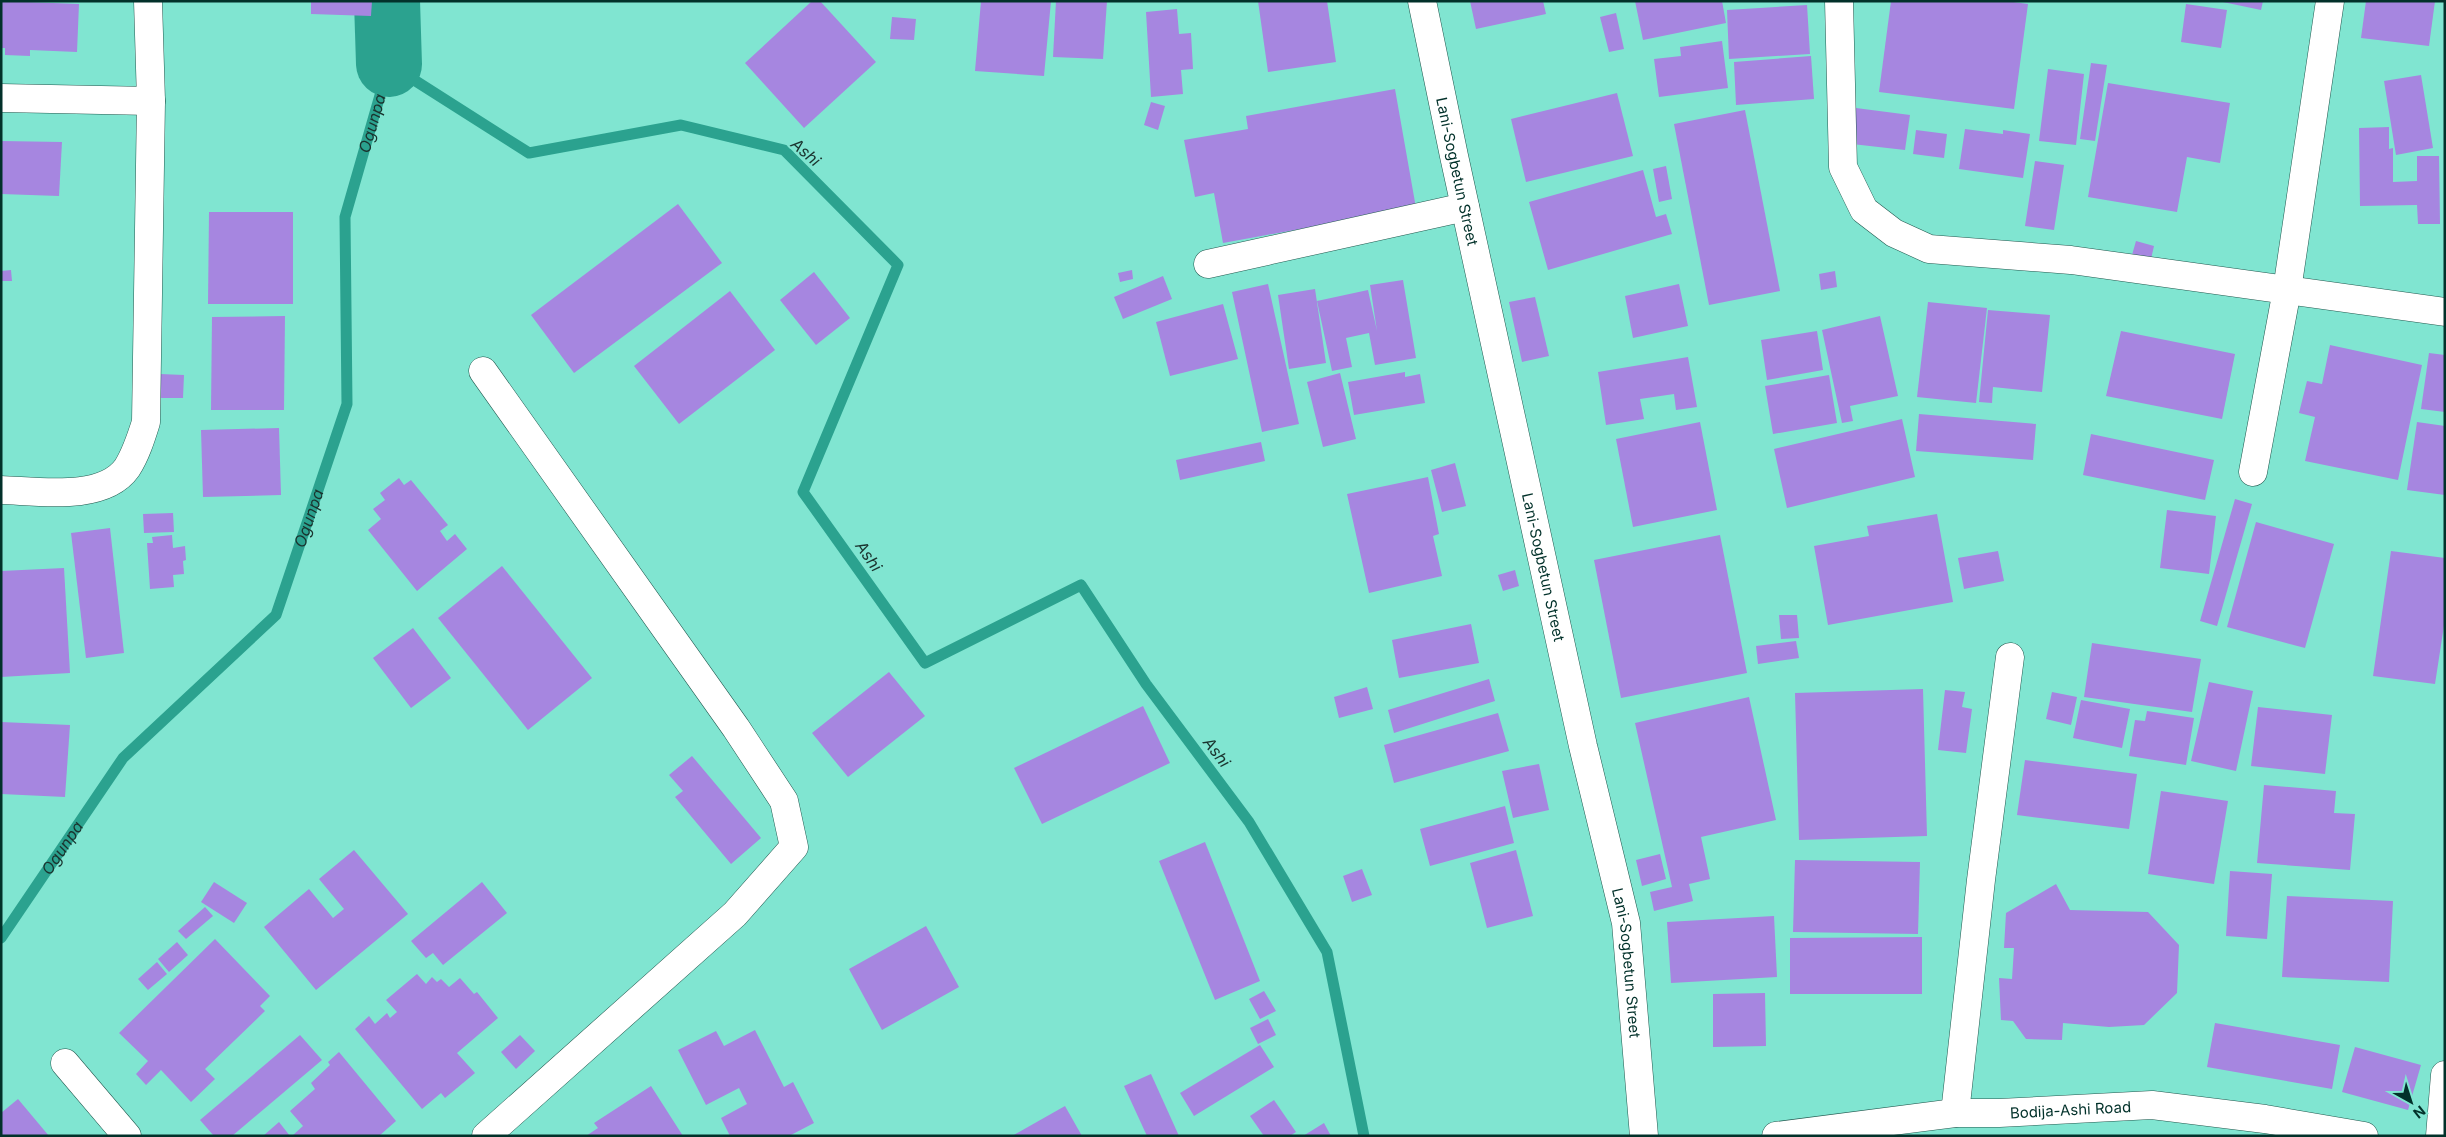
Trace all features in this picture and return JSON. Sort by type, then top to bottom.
[{"type":"street","points":[[1,490],[86,492],[106,484],[125,470],[138,448],[146,422],[151,101],[148,1]]},
{"type":"street","name":"Lani-Sogbetun Street","points":[[1422,1],[1583,746],[1626,923],[1644,1136]]},
{"type":"street","points":[[1839,1],[1843,167],[1864,210],[1894,234],[1929,249],[2070,260],[2445,312]]},
{"type":"street","points":[[2253,472],[2287,290],[2330,1]]},
{"type":"street","points":[[1,98],[151,101]]},
{"type":"street","points":[[1208,264],[1465,207]]},
{"type":"street","points":[[483,371],[736,728],[784,801],[794,847],[735,914],[486,1136]]},
{"type":"street","points":[[1955,1113],[1981,880],[2010,658]]},
{"type":"street","points":[[65,1063],[127,1136]]},
{"type":"street","points":[[2440,1136],[2445,1075]]},
{"type":"street","name":"Bodija-Ashi Road","points":[[1776,1136],[1955,1113],[2002,1125],[2152,1105],[2265,1119],[2364,1136]]},
{"type":"building","points":[[1,1],[79,4],[77,52],[30,50],[30,56],[5,55],[5,48],[1,48]]},
{"type":"building","points":[[311,1],[372,1],[371,16],[311,14]]},
{"type":"building","points":[[812,1],[820,1],[876,62],[804,128],[745,63]]},
{"type":"building","points":[[981,1],[1051,1],[1044,76],[975,71]]},
{"type":"building","points":[[1056,1],[1107,1],[1103,59],[1053,57]]},
{"type":"building","points":[[1258,1],[1327,1],[1336,62],[1268,72]]},
{"type":"building","points":[[1470,1],[1543,1],[1546,14],[1476,29]]},
{"type":"building","points":[[1635,1],[1722,1],[1726,23],[1643,40]]},
{"type":"building","points":[[1891,1],[2006,1],[2028,4],[2014,109],[1879,92]]},
{"type":"building","points":[[2218,1],[2263,1],[2261,10]]},
{"type":"building","points":[[2366,1],[2435,1],[2429,46],[2361,38]]},
{"type":"building","points":[[2186,4],[2227,10],[2221,48],[2181,42]]},
{"type":"building","points":[[1807,5],[1810,54],[1729,59],[1727,10]]},
{"type":"building","points":[[1177,9],[1179,34],[1191,33],[1193,69],[1181,70],[1183,94],[1151,97],[1146,12]]},
{"type":"building","points":[[1616,13],[1624,49],[1609,52],[1600,17]]},
{"type":"building","points":[[892,17],[916,19],[914,40],[890,39]]},
{"type":"building","points":[[1722,41],[1728,88],[1659,97],[1654,59],[1681,56],[1680,47]]},
{"type":"building","points":[[1811,56],[1814,99],[1736,105],[1734,62]]},
{"type":"building","points":[[2091,63],[2107,65],[2095,141],[2080,139]]},
{"type":"building","points":[[2048,69],[2084,74],[2076,145],[2039,141]]},
{"type":"building","points":[[2421,75],[2433,148],[2396,155],[2384,81]]},
{"type":"building","points":[[2108,83],[2230,103],[2220,163],[2187,157],[2177,212],[2088,197]]},
{"type":"building","points":[[1395,89],[1416,208],[1223,243],[1214,193],[1195,197],[1184,140],[1248,129],[1246,116]]},
{"type":"building","points":[[1617,93],[1633,156],[1526,182],[1511,119]]},
{"type":"building","points":[[1151,102],[1165,106],[1158,130],[1144,125]]},
{"type":"building","points":[[1856,108],[1910,115],[1905,150],[1852,144]]},
{"type":"building","points":[[1745,110],[1780,291],[1709,305],[1674,124]]},
{"type":"building","points":[[2389,127],[2389,149],[2393,148],[2393,182],[2417,181],[2417,156],[2439,156],[2440,224],[2418,224],[2417,205],[2360,206],[2359,128]]},
{"type":"building","points":[[1965,129],[2003,134],[2003,130],[2030,134],[2023,178],[1959,169]]},
{"type":"building","points":[[1916,130],[1947,134],[1944,158],[1913,154]]},
{"type":"building","points":[[1,141],[62,142],[59,196],[1,194]]},
{"type":"building","points":[[2035,161],[2064,165],[2054,230],[2025,226]]},
{"type":"building","points":[[1666,166],[1672,199],[1659,202],[1653,169]]},
{"type":"building","points":[[1643,170],[1656,217],[1666,214],[1672,234],[1548,270],[1529,202]]},
{"type":"building","points":[[678,204],[722,263],[574,373],[531,315]]},
{"type":"building","points":[[209,212],[293,212],[293,304],[208,304]]},
{"type":"building","points":[[2136,241],[2154,246],[2151,259],[2132,255]]},
{"type":"building","points":[[11,270],[12,281],[1,281],[1,271]]},
{"type":"building","points":[[1132,270],[1133,279],[1120,282],[1118,273]]},
{"type":"building","points":[[1835,271],[1837,287],[1821,290],[1819,274]]},
{"type":"building","points":[[814,272],[850,318],[816,345],[780,300]]},
{"type":"building","points":[[1163,276],[1172,299],[1123,319],[1114,297]]},
{"type":"building","points":[[1403,280],[1416,358],[1375,365],[1369,333],[1346,338],[1352,367],[1332,371],[1317,301],[1368,290],[1377,331],[1370,285]]},
{"type":"building","points":[[1268,284],[1299,424],[1262,432],[1232,292]]},
{"type":"building","points":[[1679,284],[1688,326],[1633,338],[1625,296]]},
{"type":"building","points":[[1315,289],[1326,363],[1289,369],[1278,295]]},
{"type":"building","points":[[730,291],[775,350],[679,424],[634,366]]},
{"type":"building","points":[[1535,297],[1549,356],[1522,362],[1509,302]]},
{"type":"building","points":[[1928,302],[1987,308],[1976,403],[1917,397]]},
{"type":"building","points":[[1223,304],[1238,359],[1170,376],[1156,322]]},
{"type":"building","points":[[1988,310],[2050,315],[2042,392],[1993,387],[1992,403],[1979,402]]},
{"type":"building","points":[[285,316],[284,410],[211,410],[212,317]]},
{"type":"building","points":[[1880,316],[1898,396],[1850,406],[1853,421],[1842,423],[1822,330]]},
{"type":"building","points":[[1817,331],[1823,370],[1767,380],[1761,340]]},
{"type":"building","points":[[2121,331],[2235,354],[2222,419],[2106,396]]},
{"type":"building","points":[[2330,345],[2422,365],[2398,480],[2305,461],[2315,417],[2299,413],[2307,381],[2322,384]]},
{"type":"building","points":[[2429,353],[2445,355],[2445,412],[2421,409]]},
{"type":"building","points":[[1688,357],[1697,407],[1676,410],[1674,394],[1640,399],[1644,419],[1606,425],[1598,372]]},
{"type":"building","points":[[1405,372],[1405,377],[1420,374],[1425,403],[1354,415],[1348,382]]},
{"type":"building","points":[[1340,373],[1356,439],[1323,447],[1307,382]]},
{"type":"building","points":[[160,374],[184,375],[183,398],[159,398]]},
{"type":"building","points":[[1829,375],[1837,423],[1773,434],[1765,386]]},
{"type":"building","points":[[1919,414],[2036,424],[2033,460],[1916,451]]},
{"type":"building","points":[[1902,419],[1915,477],[1787,508],[1774,449]]},
{"type":"building","points":[[1700,422],[1717,510],[1633,527],[1616,439]]},
{"type":"building","points":[[2417,422],[2445,426],[2445,495],[2407,490]]},
{"type":"building","points":[[279,428],[281,495],[203,497],[201,430]]},
{"type":"building","points":[[2091,434],[2214,460],[2205,500],[2083,475]]},
{"type":"building","points":[[1261,442],[1265,461],[1180,480],[1176,460]]},
{"type":"building","points":[[1455,463],[1466,506],[1442,512],[1431,470]]},
{"type":"building","points":[[1428,477],[1439,534],[1433,536],[1442,576],[1369,593],[1347,494]]},
{"type":"building","points":[[399,478],[404,485],[411,480],[448,525],[440,531],[447,541],[455,534],[467,549],[417,591],[368,530],[381,519],[373,509],[385,500],[380,493]]},
{"type":"building","points":[[2235,499],[2252,504],[2217,626],[2200,621]]},
{"type":"building","points":[[2167,510],[2216,516],[2209,574],[2160,568]]},
{"type":"building","points":[[173,513],[174,532],[144,533],[143,514]]},
{"type":"building","points":[[1937,514],[1953,602],[1828,625],[1814,546],[1869,536],[1867,526]]},
{"type":"building","points":[[2256,522],[2334,544],[2305,648],[2227,627]]},
{"type":"building","points":[[110,528],[124,653],[86,658],[71,533]]},
{"type":"building","points":[[172,535],[173,548],[185,546],[184,574],[173,575],[174,587],[150,589],[147,543],[153,543],[152,537]]},
{"type":"building","points":[[1720,535],[1747,673],[1621,698],[1594,560]]},
{"type":"building","points":[[1998,551],[2004,581],[1964,589],[1958,558]]},
{"type":"building","points":[[2391,551],[2445,558],[2445,619],[2435,684],[2373,676]]},
{"type":"building","points":[[502,566],[592,678],[528,730],[438,618]]},
{"type":"building","points":[[64,568],[70,673],[1,677],[1,571]]},
{"type":"building","points":[[1515,570],[1519,586],[1503,591],[1498,575]]},
{"type":"building","points":[[1779,615],[1797,615],[1799,638],[1781,639]]},
{"type":"building","points":[[1471,624],[1479,663],[1399,678],[1392,640]]},
{"type":"building","points":[[413,628],[451,678],[411,708],[373,658]]},
{"type":"building","points":[[1796,641],[1799,658],[1758,664],[1756,646]]},
{"type":"building","points":[[2092,643],[2201,659],[2192,712],[2084,697]]},
{"type":"building","points":[[889,672],[925,716],[848,777],[812,733]]},
{"type":"building","points":[[1489,679],[1495,701],[1394,733],[1388,710]]},
{"type":"building","points":[[2209,682],[2253,691],[2236,771],[2191,761]]},
{"type":"building","points":[[1367,687],[1373,709],[1339,718],[1334,697]]},
{"type":"building","points":[[1923,689],[1927,836],[1799,840],[1795,693]]},
{"type":"building","points":[[1945,690],[1965,692],[1962,707],[1972,709],[1966,753],[1938,750]]},
{"type":"building","points":[[2052,692],[2077,697],[2071,725],[2046,719]]},
{"type":"building","points":[[1749,697],[1776,820],[1701,837],[1710,879],[1689,884],[1693,901],[1654,911],[1650,892],[1672,887],[1635,723]]},
{"type":"building","points":[[2081,700],[2130,709],[2122,748],[2073,738]]},
{"type":"building","points":[[1143,706],[1170,763],[1042,824],[1014,768]]},
{"type":"building","points":[[2258,707],[2332,715],[2325,774],[2251,766]]},
{"type":"building","points":[[2147,711],[2194,718],[2186,765],[2129,756],[2135,720],[2145,721]]},
{"type":"building","points":[[1498,713],[1509,751],[1394,783],[1384,745]]},
{"type":"building","points":[[1,722],[70,725],[65,797],[1,794]]},
{"type":"building","points":[[692,756],[761,838],[731,864],[675,797],[683,791],[669,775]]},
{"type":"building","points":[[2025,760],[2137,774],[2129,829],[2017,815]]},
{"type":"building","points":[[1539,764],[1549,810],[1513,818],[1502,771]]},
{"type":"building","points":[[2264,785],[2336,791],[2334,813],[2355,814],[2350,870],[2257,863]]},
{"type":"building","points":[[2161,791],[2228,801],[2214,884],[2148,874]]},
{"type":"building","points":[[1505,806],[1514,843],[1430,866],[1420,829]]},
{"type":"building","points":[[1205,842],[1260,981],[1215,1000],[1159,861]]},
{"type":"building","points":[[354,850],[408,914],[316,990],[264,927],[309,889],[333,918],[344,909],[319,879]]},
{"type":"building","points":[[1516,850],[1533,916],[1487,928],[1470,863]]},
{"type":"building","points":[[1660,854],[1666,879],[1642,886],[1636,860]]},
{"type":"building","points":[[1795,860],[1920,862],[1918,934],[1793,932]]},
{"type":"building","points":[[1362,869],[1372,895],[1352,902],[1343,876]]},
{"type":"building","points":[[2230,871],[2272,874],[2267,939],[2226,936]]},
{"type":"building","points":[[214,882],[247,903],[234,923],[201,902]]},
{"type":"building","points":[[482,882],[507,913],[443,965],[433,953],[426,958],[411,941]]},
{"type":"building","points":[[2056,884],[2070,910],[2148,912],[2179,945],[2177,993],[2144,1025],[2109,1027],[2063,1023],[2062,1040],[2026,1039],[2013,1021],[2001,1020],[1999,978],[2012,979],[2014,948],[2004,948],[2006,913]]},
{"type":"building","points":[[2287,896],[2393,901],[2389,982],[2282,977]]},
{"type":"building","points":[[205,907],[213,916],[186,939],[178,931]]},
{"type":"building","points":[[1774,916],[1777,977],[1671,983],[1667,922]]},
{"type":"building","points":[[926,926],[959,987],[882,1030],[849,969]]},
{"type":"building","points":[[1922,937],[1922,994],[1790,994],[1790,938]]},
{"type":"building","points":[[215,939],[270,996],[260,1006],[265,1011],[205,1069],[215,1079],[191,1102],[161,1070],[146,1085],[136,1074],[148,1061],[119,1033]]},
{"type":"building","points":[[177,942],[188,955],[169,972],[158,959]]},
{"type":"building","points":[[157,962],[167,974],[148,990],[138,979]]},
{"type":"building","points":[[417,974],[426,984],[432,977],[437,982],[441,979],[449,987],[460,978],[474,994],[477,992],[498,1018],[457,1053],[475,1073],[445,1098],[441,1093],[422,1109],[355,1029],[369,1016],[375,1024],[387,1013],[390,1018],[397,1012],[386,1000]]},
{"type":"building","points":[[1264,991],[1276,1011],[1260,1019],[1249,999]]},
{"type":"building","points":[[1765,993],[1766,1046],[1713,1047],[1713,994]]},
{"type":"building","points":[[1268,1019],[1276,1035],[1258,1044],[1250,1028]]},
{"type":"building","points":[[2215,1023],[2340,1045],[2332,1089],[2207,1067]]},
{"type":"building","points":[[755,1030],[784,1087],[793,1082],[814,1123],[789,1136],[730,1136],[721,1118],[747,1104],[739,1088],[706,1105],[678,1050],[716,1031],[724,1046]]},
{"type":"building","points":[[300,1035],[322,1060],[232,1136],[214,1136],[200,1120]]},
{"type":"building","points":[[520,1035],[535,1051],[516,1069],[501,1052]]},
{"type":"building","points":[[1260,1045],[1274,1067],[1194,1116],[1180,1093]]},
{"type":"building","points":[[2355,1047],[2421,1065],[2408,1110],[2342,1092]]},
{"type":"building","points":[[339,1052],[396,1121],[379,1136],[292,1136],[303,1126],[290,1111],[315,1089],[311,1083],[330,1065],[328,1062]]},
{"type":"building","points":[[1151,1074],[1179,1136],[1147,1136],[1124,1086]]},
{"type":"building","points":[[651,1086],[683,1136],[586,1136],[598,1128],[594,1123]]},
{"type":"building","points":[[18,1099],[49,1136],[1,1136],[1,1113]]},
{"type":"building","points":[[1274,1100],[1296,1132],[1290,1136],[1264,1136],[1250,1116]]},
{"type":"building","points":[[1065,1106],[1082,1136],[1012,1136]]},
{"type":"building","points":[[279,1122],[290,1136],[263,1136]]},
{"type":"building","points":[[1324,1123],[1331,1136],[1303,1136]]},
{"type":"waterway","name":"Ogunpa","points":[[387,1],[389,64]]},
{"type":"waterway","name":"Ashi","points":[[1,938],[123,758],[276,615],[347,404],[345,217],[389,64],[529,153],[681,125],[784,150],[898,265],[803,492],[925,663],[1081,585],[1146,684],[1249,822],[1327,952],[1364,1136]]}]
